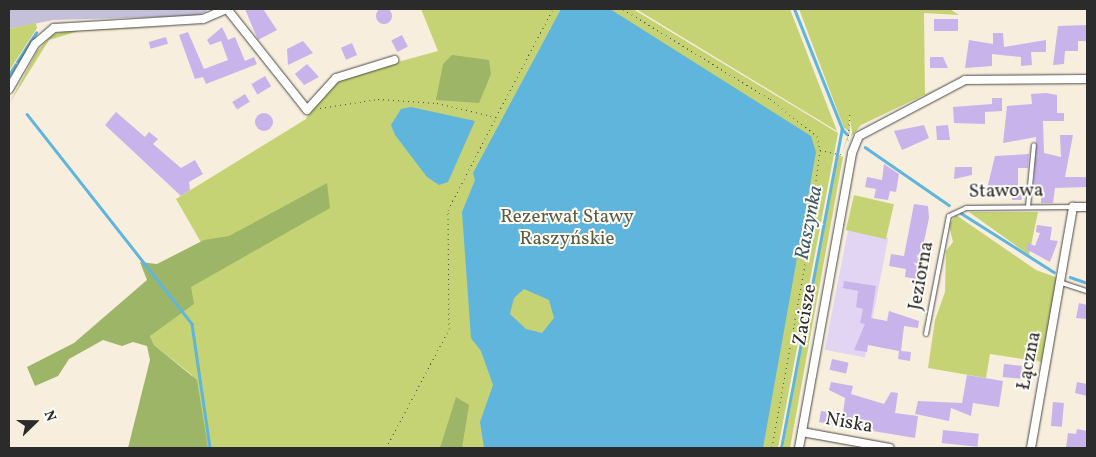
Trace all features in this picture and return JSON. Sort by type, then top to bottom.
[{"type":"street","points":[[9,89],[35,44],[54,28],[203,19],[227,9],[307,110],[336,78],[394,60]]},
{"type":"street","name":"Zacisze","points":[[799,448],[852,153],[863,131],[965,80],[1087,79]]},
{"type":"street","points":[[1062,282],[1073,207]]},
{"type":"street","name":"Stawowa","points":[[1073,207],[1087,207]]},
{"type":"street","name":"Łączna","points":[[1031,448],[1062,282]]},
{"type":"street","name":"Niska","points":[[802,432],[890,448]]},
{"type":"lane","points":[[1028,207],[1034,144]]},
{"type":"lane","name":"Stawowa","points":[[945,222],[966,208],[1073,207]]},
{"type":"lane","name":"Jeziorna","points":[[926,334],[945,222]]},
{"type":"lane","points":[[1062,282],[1087,292]]},
{"type":"path","points":[[386,448],[449,329],[448,210],[553,9]]},
{"type":"path","points":[[623,9],[770,99],[811,130],[820,150],[805,264],[772,448]]},
{"type":"path","points":[[307,110],[378,99],[437,103],[496,116]]},
{"type":"path","points":[[820,150],[844,156]]},
{"type":"shaded area","points":[[9,9],[206,9],[207,11],[196,16],[53,20],[9,29]]},
{"type":"shaded area","points":[[848,230],[888,238],[865,358],[825,350]]},
{"type":"green space","name":"Rezerwat Stawy Raszyńskie","points":[[421,9],[633,9],[838,133],[778,448],[205,448],[192,375],[154,345],[150,336],[164,324],[156,286],[210,258],[176,199],[306,119],[320,88],[332,80],[438,51]]},
{"type":"green space","points":[[636,9],[790,9],[837,131]]},
{"type":"green space","points":[[799,9],[950,9],[959,15],[924,13],[925,95],[861,125],[851,137],[849,114],[850,132],[842,154],[849,131],[844,128]]},
{"type":"green space","points":[[36,23],[37,28],[9,71],[9,29]]},
{"type":"green space","points":[[172,27],[79,31],[49,40],[9,104],[37,51],[52,35],[67,30]]},
{"type":"green space","points":[[452,55],[489,60],[491,74],[479,103],[436,100],[443,64]]},
{"type":"green space","points":[[838,155],[843,157],[790,448],[783,448]]},
{"type":"green space","points":[[327,183],[330,208],[191,287],[194,304],[150,336],[154,345],[197,380],[208,448],[128,448],[150,360],[147,346],[133,342],[122,346],[103,340],[69,359],[58,376],[35,386],[27,367],[74,343],[147,280],[140,262],[157,264],[204,240],[229,236]]},
{"type":"green space","points":[[854,195],[894,204],[886,239],[846,230]]},
{"type":"green space","points":[[969,212],[1038,212],[1029,255]]},
{"type":"green space","points":[[956,215],[1036,270],[1058,278],[1042,362],[990,354],[986,378],[928,368],[935,320],[945,292],[946,251],[953,242],[949,225]]},
{"type":"green space","points":[[456,397],[469,405],[462,448],[440,448]]},
{"type":"water","points":[[561,9],[610,9],[811,136],[816,152],[763,448],[484,448],[480,422],[493,385],[481,351],[471,338],[462,212],[475,180],[473,173]],"holes":[[[524,289],[549,300],[554,318],[542,333],[526,329],[510,314],[514,298]]]},
{"type":"water","points":[[411,107],[475,121],[448,182],[439,185],[427,177],[395,135],[391,125],[401,109]]},
{"type":"building","points":[[384,8],[392,16],[384,24],[376,16]]},
{"type":"building","points":[[245,9],[263,9],[277,30],[258,40]]},
{"type":"building","points":[[934,19],[958,19],[958,31],[934,31]]},
{"type":"building","points":[[1087,25],[1087,41],[1078,41],[1078,51],[1065,51],[1064,64],[1053,65],[1058,26]]},
{"type":"building","points":[[222,27],[228,40],[235,37],[245,61],[254,57],[257,64],[206,84],[203,77],[195,79],[179,35],[188,32],[204,69],[228,60],[221,41],[210,45],[207,40]]},
{"type":"building","points":[[993,33],[1003,33],[1004,47],[1046,40],[1046,52],[1031,52],[1032,65],[1021,66],[1021,57],[992,54],[992,66],[965,68],[969,40],[993,44]]},
{"type":"building","points":[[402,35],[408,47],[397,52],[391,40]]},
{"type":"building","points":[[166,37],[168,44],[151,49],[149,42]]},
{"type":"building","points":[[303,41],[313,53],[288,65],[287,49]]},
{"type":"building","points":[[352,43],[357,55],[346,60],[341,48]]},
{"type":"building","points":[[930,57],[943,57],[948,68],[930,68]]},
{"type":"building","points":[[307,64],[319,77],[304,85],[295,74]]},
{"type":"building","points":[[265,76],[271,86],[257,95],[251,84]]},
{"type":"building","points":[[1046,93],[1057,95],[1057,113],[1064,113],[1064,121],[1043,121],[1044,153],[1061,157],[1060,135],[1073,135],[1065,177],[1087,177],[1087,187],[1055,188],[1053,203],[1041,203],[1041,195],[1033,196],[1036,137],[1003,143],[1007,106],[1032,104],[1031,94]]},
{"type":"building","points":[[245,94],[250,102],[237,110],[232,102]]},
{"type":"building","points":[[992,98],[1002,98],[1002,111],[985,112],[985,124],[954,123],[953,107],[992,104]]},
{"type":"building","points":[[116,112],[145,137],[149,132],[158,139],[153,144],[181,168],[195,160],[203,174],[189,182],[190,190],[181,196],[105,125]]},
{"type":"building","points":[[264,113],[270,116],[273,122],[270,128],[264,131],[258,128],[255,122],[258,116]]},
{"type":"building","points":[[924,125],[929,138],[902,150],[894,131]]},
{"type":"building","points":[[948,125],[950,140],[937,140],[936,126]]},
{"type":"building","points":[[1029,154],[1028,168],[1018,168],[1018,190],[1026,190],[1021,200],[1012,200],[1012,194],[986,193],[995,156]]},
{"type":"building","points":[[884,164],[899,174],[896,192],[890,191],[888,200],[874,198],[876,189],[865,187],[867,177],[882,180]]},
{"type":"building","points":[[955,167],[972,167],[972,175],[954,179]]},
{"type":"building","points":[[914,204],[928,206],[929,218],[916,279],[905,277],[906,269],[889,266],[891,254],[904,256]]},
{"type":"building","points":[[1037,225],[1052,227],[1050,240],[1058,241],[1050,262],[1026,249],[1028,243],[1035,246],[1040,233],[1036,232]]},
{"type":"building","points":[[844,281],[876,286],[871,318],[887,321],[889,311],[919,321],[918,328],[904,326],[901,351],[911,352],[910,361],[898,359],[899,351],[868,345],[867,352],[854,350],[865,324],[860,323],[863,309],[856,307],[858,291],[843,288]]},
{"type":"building","points":[[1079,303],[1087,305],[1087,319],[1076,318]]},
{"type":"building","points":[[832,359],[849,363],[846,374],[830,370]]},
{"type":"building","points":[[1004,364],[1022,366],[1021,379],[1003,377]]},
{"type":"building","points":[[967,375],[1003,381],[999,407],[973,403],[971,416],[951,408],[949,421],[915,414],[918,401],[962,403]]},
{"type":"building","points":[[831,382],[853,386],[851,394],[884,404],[891,392],[898,393],[895,413],[918,416],[915,438],[819,422],[821,411],[843,414],[845,398],[829,390]]},
{"type":"building","points":[[1077,382],[1087,384],[1087,396],[1075,393]]},
{"type":"building","points":[[1053,402],[1064,403],[1062,427],[1051,426]]},
{"type":"building","points":[[1077,429],[1087,431],[1087,448],[1066,448],[1068,433],[1076,434]]},
{"type":"building","points":[[943,430],[979,434],[977,447],[942,443]]},
{"type":"waterway","name":"Raszynka","points":[[781,448],[842,129],[794,9]]},
{"type":"waterway","points":[[17,62],[36,33]]},
{"type":"waterway","points":[[9,75],[15,65]]},
{"type":"waterway","points":[[27,114],[192,324],[210,448]]},
{"type":"waterway","name":"Raszynka","points":[[842,129],[847,134]]},
{"type":"waterway","points":[[865,147],[949,205]]},
{"type":"waterway","points":[[961,213],[1054,272]]},
{"type":"waterway","points":[[1070,277],[1087,283]]}]
